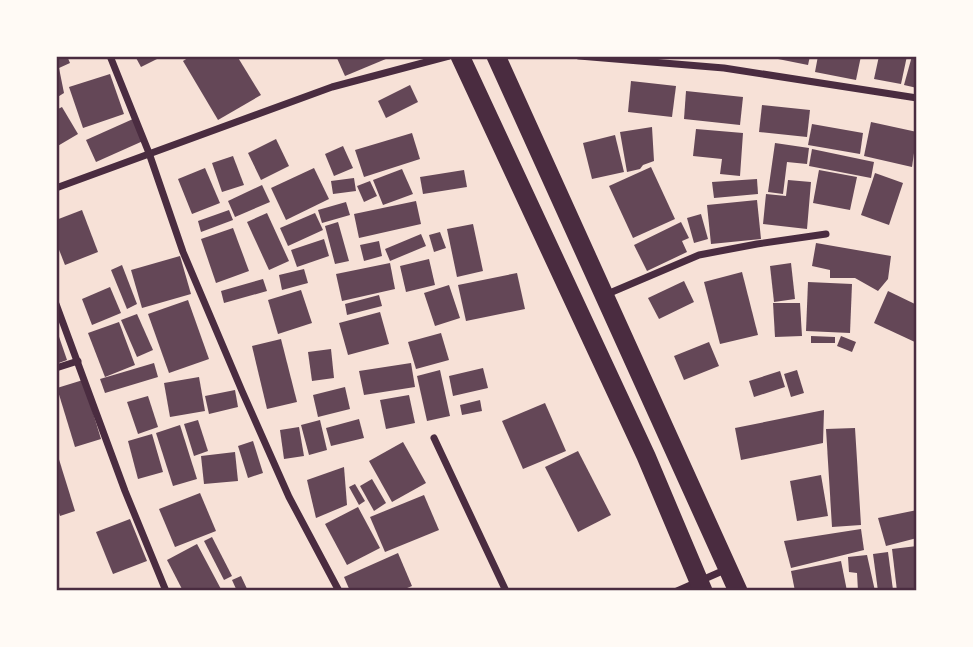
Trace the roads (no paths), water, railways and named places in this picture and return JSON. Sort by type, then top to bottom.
[{"type":"highway","points":[[460,56],[646,456],[701,586]]},
{"type":"highway","points":[[496,56],[738,591]]},
{"type":"street","points":[[110,56],[149,153],[183,252],[242,391],[289,497],[339,591]]},
{"type":"street","points":[[56,188],[332,87],[449,56]]},
{"type":"street","points":[[579,56],[724,68],[917,97]]},
{"type":"street","points":[[603,296],[699,256],[826,234]]},
{"type":"street","points":[[56,304],[125,491],[166,591]]},
{"type":"street","points":[[56,368],[78,361]]},
{"type":"street","points":[[434,438],[506,591]]},
{"type":"street","points":[[677,591],[701,586],[728,569]]}]
